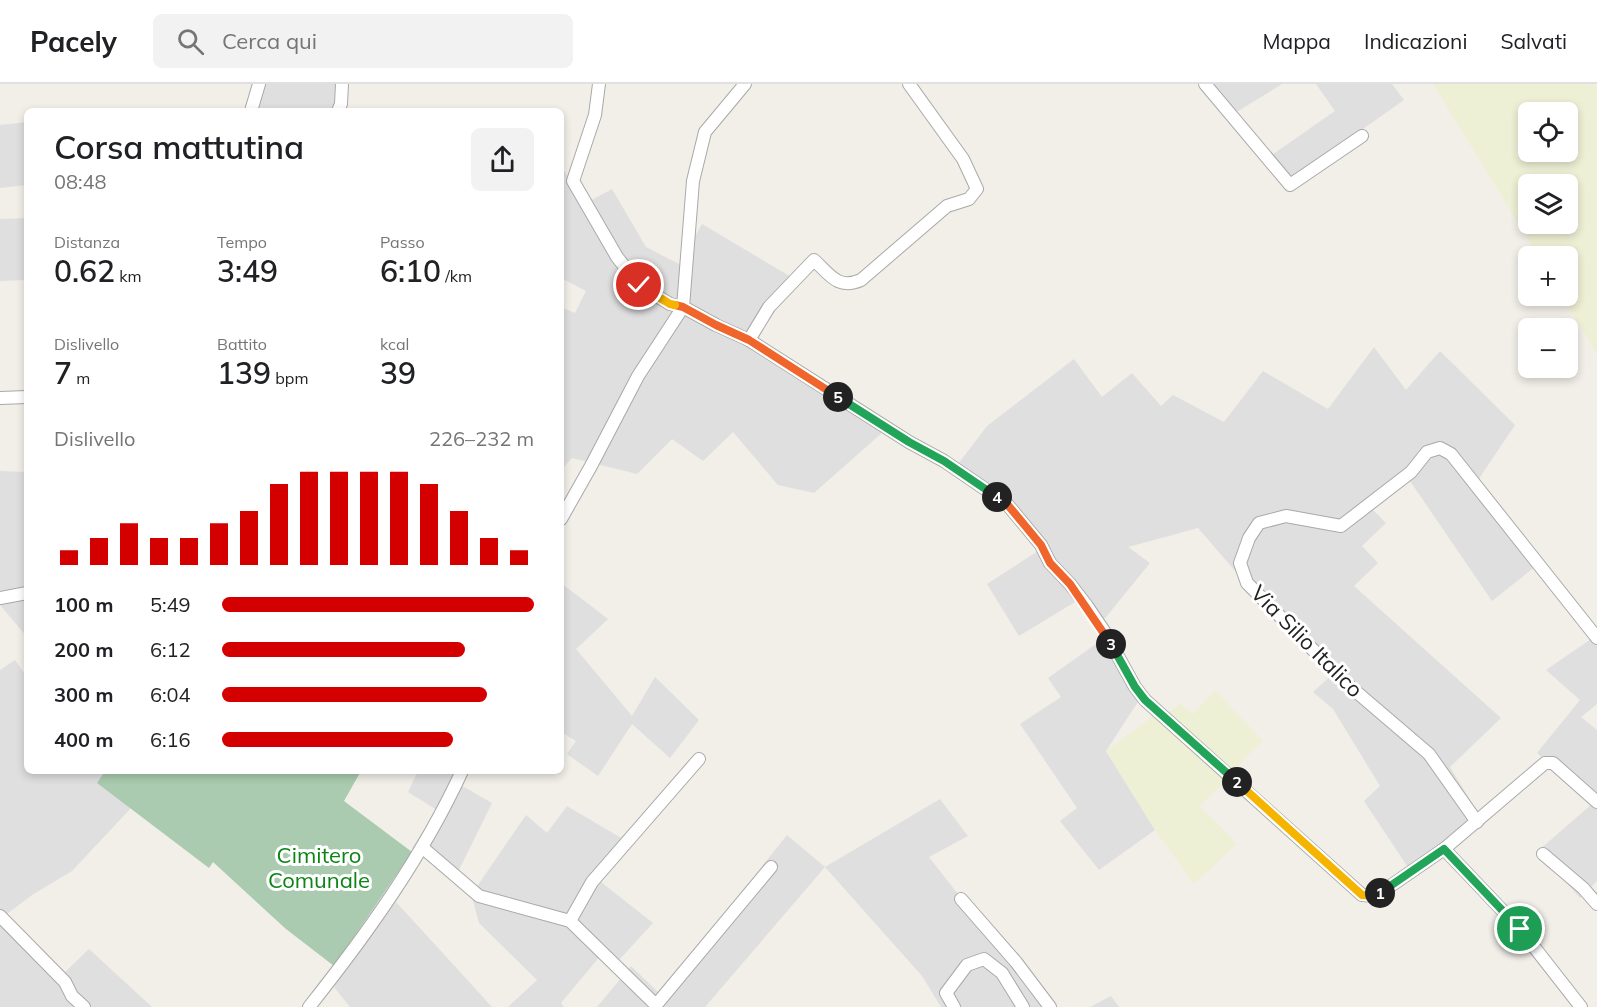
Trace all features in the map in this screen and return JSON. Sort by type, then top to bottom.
[{"type":"street","points":[[252,108],[260,84]]},
{"type":"street","points":[[339,108],[342,84]]},
{"type":"street","points":[[599,84],[595,115],[573,181],[617,257],[639,285],[670,304],[683,307],[749,340],[909,442],[944,461],[1007,504],[1041,545],[1050,563],[1087,606],[1145,700],[1362,895],[1376,896],[1444,849],[1545,763],[1553,764],[1597,802]]},
{"type":"street","points":[[564,514],[638,376],[683,307],[693,181],[705,132],[745,84]]},
{"type":"street","points":[[749,340],[769,307],[814,260],[838,282],[849,285],[861,280],[947,206],[969,199],[977,189],[963,159],[909,84]]},
{"type":"street","points":[[1205,84],[1290,185],[1362,136]]},
{"type":"street","points":[[0,398],[24,397]]},
{"type":"street","name":"Via Silio Italico","points":[[1477,822],[1429,754],[1346,683],[1247,584],[1240,563],[1248,538],[1259,523],[1286,516],[1341,526],[1411,472],[1427,452],[1440,448],[1451,454],[1597,638]]},
{"type":"street","points":[[0,598],[24,594]]},
{"type":"street","points":[[570,921],[592,882],[699,759]]},
{"type":"street","points":[[309,1007],[423,848],[461,774]]},
{"type":"street","points":[[423,848],[479,896],[570,921],[656,1005],[771,867]]},
{"type":"street","points":[[1444,849],[1520,929],[1581,1007]]},
{"type":"street","points":[[1543,854],[1583,888],[1597,904]]},
{"type":"street","points":[[961,899],[1016,962],[1050,1007]]},
{"type":"street","points":[[0,916],[65,982],[72,996],[84,1007]]},
{"type":"street","points":[[954,1007],[946,993],[967,964],[984,959],[1002,974],[1023,1007]]},
{"type":"shaded area","points":[[253,84],[346,84],[335,108],[245,108]]},
{"type":"shaded area","points":[[1199,84],[1282,84],[1227,118]]},
{"type":"shaded area","points":[[1316,84],[1392,84],[1404,100],[1282,186],[1263,161],[1335,111]]},
{"type":"shaded area","points":[[24,122],[24,185],[0,188],[0,125]]},
{"type":"shaded area","points":[[564,170],[584,204],[612,189],[646,247],[679,264],[702,224],[798,281],[755,337],[892,424],[814,493],[778,485],[733,432],[703,461],[672,439],[637,474],[572,458],[564,467],[564,308],[575,313],[586,291],[564,280]]},
{"type":"shaded area","points":[[24,218],[24,280],[0,281],[0,219]]},
{"type":"shaded area","points":[[1374,347],[1406,390],[1440,351],[1515,425],[1478,480],[1541,562],[1492,601],[1410,481],[1373,510],[1386,523],[1362,546],[1378,563],[1354,586],[1501,718],[1450,767],[1485,824],[1413,875],[1364,801],[1380,786],[1333,709],[1313,692],[1335,672],[1242,579],[1198,528],[1128,547],[1150,563],[1102,622],[1145,691],[1106,751],[1155,830],[1099,870],[1060,821],[1077,808],[1020,724],[1061,697],[1048,678],[1103,639],[1075,602],[1019,636],[987,584],[1038,551],[1003,507],[952,472],[987,426],[1074,359],[1102,397],[1132,373],[1161,406],[1173,395],[1224,422],[1263,371],[1328,409]]},
{"type":"shaded area","points":[[0,471],[24,472],[24,633],[0,605]]},
{"type":"shaded area","points":[[564,585],[608,619],[576,649],[632,716],[655,677],[699,720],[670,758],[632,724],[598,776],[567,754],[576,741],[564,734]]},
{"type":"shaded area","points":[[1597,635],[1597,704],[1581,717],[1597,730],[1597,881],[1580,898],[1538,851],[1592,804],[1537,753],[1580,700],[1546,670]]},
{"type":"shaded area","points":[[15,660],[24,673],[24,774],[103,774],[98,783],[131,808],[72,871],[32,895],[4,916],[59,978],[89,949],[152,1007],[0,1007],[0,670]]},
{"type":"shaded area","points":[[417,774],[464,774],[459,784],[492,803],[458,872],[476,888],[526,815],[547,833],[567,806],[633,845],[601,882],[653,923],[619,960],[606,949],[561,1003],[564,1007],[508,1007],[537,980],[479,923],[472,897],[412,848],[437,810],[408,792]]},
{"type":"shaded area","points":[[940,799],[968,836],[929,857],[1046,1007],[941,1007],[922,976],[825,867]]},
{"type":"shaded area","points":[[787,835],[825,867],[705,1007],[597,1007],[631,966],[660,994]]},
{"type":"shaded area","points":[[396,902],[492,1007],[350,1007],[334,987]]},
{"type":"shaded area","points":[[1111,996],[1119,1007],[1090,1007]]},
{"type":"green space","points":[[1433,84],[1594,84],[1597,88],[1597,354],[1578,323],[1578,318],[1575,318],[1568,306],[1578,306],[1578,246],[1532,246],[1525,234],[1578,234],[1578,174],[1518,174],[1518,223]]},
{"type":"green space","points":[[1215,690],[1263,741],[1233,771],[1168,713],[1180,703],[1193,714]]},
{"type":"green space","points":[[1157,713],[1229,777],[1200,806],[1237,844],[1194,884],[1155,830],[1106,751]]},
{"type":"green space","name":"Cimitero Comunale","points":[[103,774],[359,774],[344,801],[412,852],[334,966],[286,929],[213,862],[209,868],[97,783]]},
{"type":"route","points":[[639,285],[670,304],[683,307],[749,340],[909,442],[944,461],[1007,504],[1041,545],[1050,563],[1087,606],[1145,700],[1362,895],[1376,896],[1444,849],[1520,929]]}]
